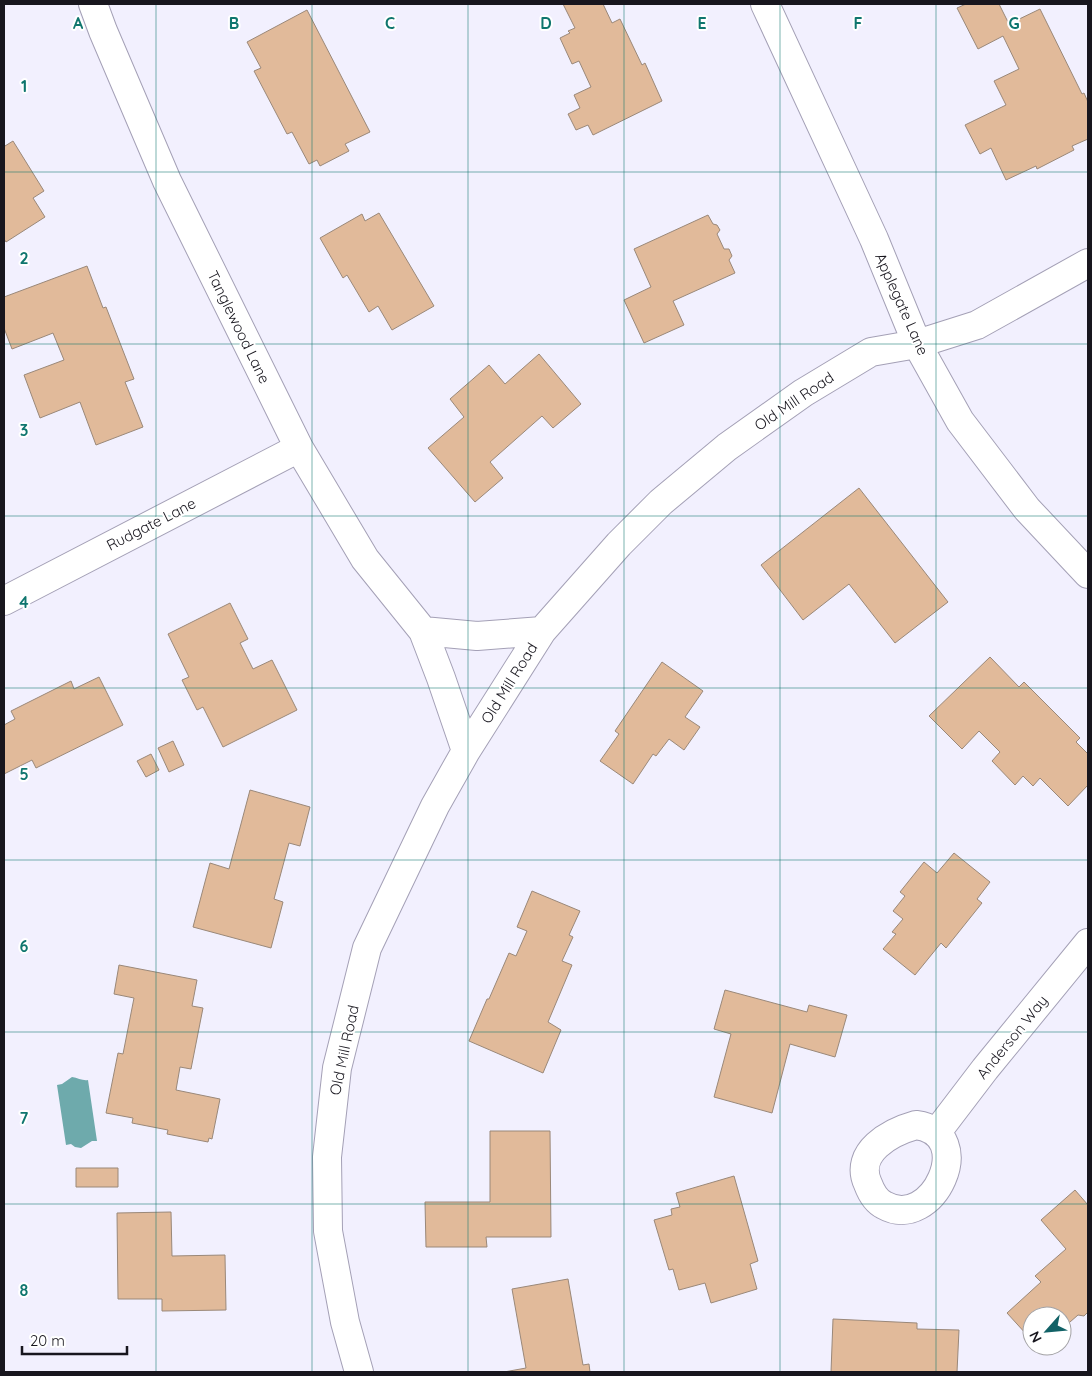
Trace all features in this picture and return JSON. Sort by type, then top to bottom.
[{"type":"street","name":"Tanglewood Lane","points":[[93,4],[166,181],[299,448],[365,558],[422,631],[441,678],[466,751]]},
{"type":"street","name":"Applegate Lane","points":[[765,4],[874,239],[918,344],[960,421],[1027,509],[1088,574]]},
{"type":"street","name":"Old Mill Road","points":[[359,1372],[345,1322],[328,1230],[327,1157],[337,1068],[367,948],[435,806],[466,751],[542,631],[619,544],[661,502],[727,446],[803,392],[871,352],[918,344],[977,325],[1088,263]]},
{"type":"street","name":"Rudgate Lane","points":[[4,601],[299,448]]},
{"type":"street","points":[[422,631],[477,636],[542,631]]},
{"type":"street","name":"Anderson Way","points":[[936,1132],[1088,943]]},
{"type":"shaded area","points":[[72,1077],[88,1080],[97,1141],[92,1141],[81,1148],[71,1144],[66,1145],[57,1085]]},
{"type":"building","points":[[563,4],[603,4],[612,23],[620,19],[642,65],[645,63],[662,101],[593,135],[588,125],[576,130],[568,114],[580,108],[574,95],[591,87],[579,61],[572,64],[560,38],[575,28]]},
{"type":"building","points":[[966,4],[999,4],[1009,24],[1040,9],[1082,94],[1084,93],[1088,102],[1088,139],[1072,146],[1074,150],[1037,169],[1036,166],[1006,180],[991,148],[980,154],[965,125],[1006,105],[994,81],[1019,69],[1003,36],[978,49],[957,8]]},
{"type":"building","points":[[307,10],[370,132],[345,144],[349,151],[320,166],[317,160],[309,164],[292,132],[287,134],[254,71],[261,68],[247,42]]},
{"type":"building","points":[[13,141],[44,191],[33,198],[45,217],[6,242],[4,239],[4,144],[5,146]]},
{"type":"building","points":[[379,213],[434,306],[392,330],[378,306],[369,312],[347,275],[343,278],[320,238],[362,214],[365,221]]},
{"type":"building","points":[[708,215],[713,224],[717,225],[720,230],[717,234],[724,249],[729,249],[732,256],[729,260],[735,273],[673,301],[684,325],[644,343],[624,300],[651,287],[634,249]]},
{"type":"building","points":[[87,266],[103,308],[106,307],[134,379],[125,382],[143,427],[96,445],[80,402],[40,418],[24,375],[64,360],[53,333],[12,349],[4,328],[4,297]]},
{"type":"building","points":[[539,354],[581,404],[553,428],[542,416],[490,462],[503,478],[475,502],[428,448],[464,417],[450,399],[489,365],[505,384]]},
{"type":"building","points":[[859,488],[948,602],[895,643],[849,584],[803,620],[761,565]]},
{"type":"building","points":[[230,603],[248,639],[240,643],[253,669],[272,660],[297,710],[223,747],[203,707],[197,710],[182,680],[189,677],[168,634]]},
{"type":"building","points":[[990,657],[1019,687],[1024,682],[1080,738],[1076,742],[1088,754],[1088,785],[1068,806],[1040,778],[1033,786],[1023,776],[1015,785],[992,761],[1000,752],[979,731],[962,749],[929,716]]},
{"type":"building","points":[[662,662],[703,691],[685,717],[700,727],[684,750],[669,739],[656,756],[653,754],[633,784],[600,761],[619,734],[615,731]]},
{"type":"building","points":[[99,677],[123,725],[36,768],[32,760],[4,774],[4,725],[15,719],[11,711],[71,681],[74,689]]},
{"type":"building","points":[[173,741],[184,765],[169,772],[158,748]]},
{"type":"building","points":[[151,754],[159,770],[146,777],[137,761]]},
{"type":"building","points":[[250,790],[310,807],[300,846],[289,843],[274,899],[283,902],[271,948],[193,927],[210,863],[229,869]]},
{"type":"building","points":[[954,853],[990,882],[977,899],[982,903],[946,948],[941,943],[915,975],[883,949],[896,934],[892,932],[903,919],[893,911],[905,896],[900,892],[924,862],[937,873]]},
{"type":"building","points":[[532,891],[580,911],[569,935],[573,937],[562,961],[572,965],[548,1022],[561,1030],[543,1073],[469,1041],[509,953],[516,956],[527,931],[517,927]]},
{"type":"building","points":[[119,965],[197,980],[192,1006],[203,1008],[191,1069],[180,1067],[176,1090],[220,1099],[212,1139],[209,1138],[208,1142],[167,1134],[168,1130],[132,1123],[133,1118],[106,1113],[118,1053],[123,1054],[134,998],[114,994]]},
{"type":"building","points":[[725,990],[807,1012],[809,1005],[847,1015],[835,1057],[790,1044],[772,1113],[714,1097],[731,1034],[714,1029]]},
{"type":"building","points":[[490,1131],[550,1131],[551,1237],[486,1237],[487,1247],[426,1247],[425,1202],[490,1202]]},
{"type":"building","points":[[76,1168],[118,1168],[118,1187],[76,1187]]},
{"type":"building","points":[[734,1176],[758,1261],[750,1264],[757,1289],[711,1303],[705,1283],[679,1290],[673,1269],[669,1270],[654,1220],[672,1215],[671,1209],[680,1207],[676,1193]]},
{"type":"building","points":[[1075,1190],[1088,1205],[1088,1312],[1084,1316],[1078,1315],[1072,1320],[1072,1306],[1022,1306],[1022,1330],[1007,1313],[1041,1282],[1035,1276],[1066,1249],[1041,1220]]},
{"type":"building","points":[[171,1212],[172,1256],[225,1255],[226,1310],[162,1311],[162,1299],[118,1299],[117,1213]]},
{"type":"building","points":[[568,1279],[583,1365],[589,1364],[590,1372],[504,1372],[526,1368],[512,1289]]},
{"type":"building","points":[[833,1319],[917,1323],[917,1329],[959,1330],[957,1372],[831,1372]]}]
